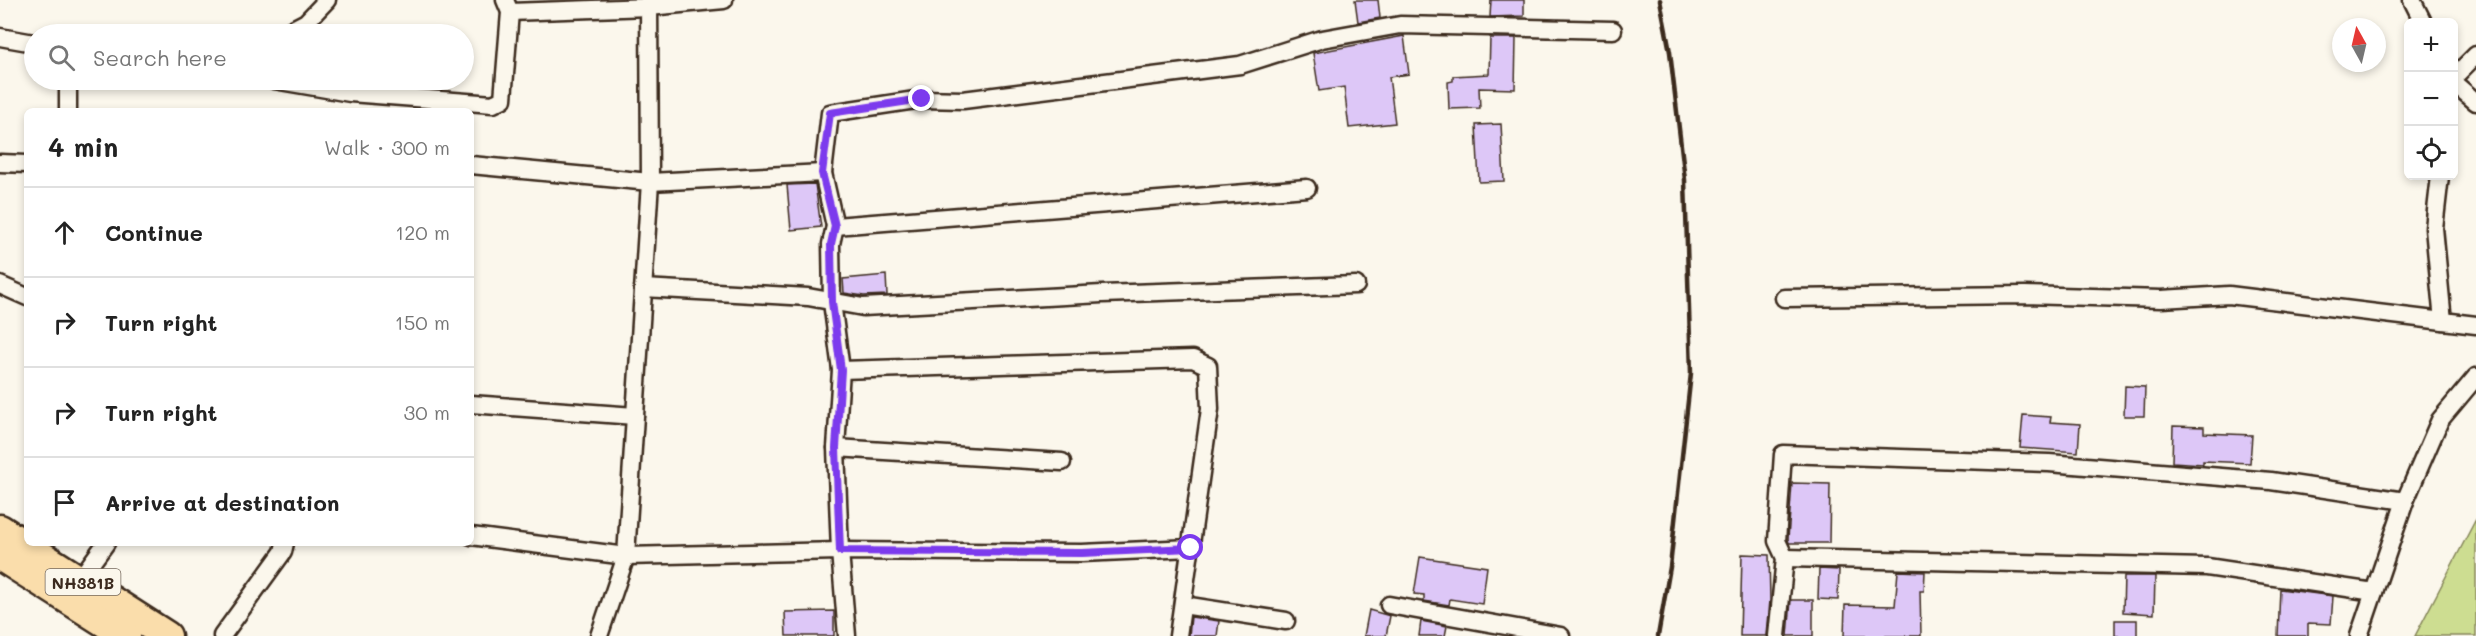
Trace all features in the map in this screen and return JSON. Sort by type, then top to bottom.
[{"type":"highway","name":"NH381B","points":[[0,529],[24,544]]},
{"type":"highway","name":"NH381B","points":[[26,546],[167,636]]},
{"type":"highway","name":"NH381B","points":[[0,556],[126,636]]},
{"type":"street","points":[[302,24],[327,0]]},
{"type":"street","points":[[332,90],[493,105],[503,99],[508,6],[724,0]]},
{"type":"street","points":[[2412,0],[2421,18]]},
{"type":"street","points":[[599,636],[626,556],[650,182],[649,3]]},
{"type":"street","points":[[847,636],[840,551],[836,448],[841,370],[832,302],[831,244],[835,226],[822,173],[830,113],[922,99],[963,100],[1240,65],[1322,39],[1400,25],[1613,30]]},
{"type":"street","points":[[0,37],[24,41]]},
{"type":"street","points":[[2458,73],[2476,55]]},
{"type":"street","points":[[2458,86],[2476,102]]},
{"type":"street","points":[[68,90],[68,108]]},
{"type":"street","points":[[0,163],[24,164]]},
{"type":"street","points":[[474,165],[650,182],[822,173]]},
{"type":"street","points":[[2439,180],[2433,228],[2443,321]]},
{"type":"street","points":[[835,226],[1307,188]]},
{"type":"street","points":[[0,285],[24,296]]},
{"type":"street","points":[[643,288],[808,297],[862,307],[1102,294],[1356,285]]},
{"type":"street","points":[[1784,298],[2025,295],[2161,299],[2229,294],[2476,325]]},
{"type":"street","points":[[841,370],[1193,359],[1208,366],[1210,409],[1178,636]]},
{"type":"street","points":[[2359,636],[2405,501],[2440,420],[2476,377]]},
{"type":"street","points":[[474,404],[635,416]]},
{"type":"street","points":[[836,448],[1062,462]]},
{"type":"street","points":[[1777,636],[1785,558],[1778,541],[1783,454],[2049,463],[2271,481],[2405,501]]},
{"type":"street","points":[[474,537],[626,556],[840,551],[1082,553],[1191,548]]},
{"type":"street","points":[[79,580],[104,546]]},
{"type":"street","points":[[222,636],[283,552],[284,546]]},
{"type":"street","points":[[1785,558],[2207,567],[2374,591]]},
{"type":"street","points":[[1183,605],[1287,621]]},
{"type":"street","points":[[1389,605],[1561,636]]},
{"type":"green space","points":[[2476,519],[2476,636],[2415,636]]},
{"type":"building","points":[[1355,0],[1378,0],[1380,18],[1358,22]]},
{"type":"building","points":[[1491,0],[1524,0],[1524,16],[1490,17]]},
{"type":"building","points":[[1404,36],[1409,74],[1389,77],[1395,123],[1349,128],[1344,87],[1319,91],[1313,53]]},
{"type":"building","points":[[1490,38],[1516,38],[1515,89],[1479,88],[1480,108],[1449,109],[1448,82],[1453,81],[1453,76],[1489,74]]},
{"type":"building","points":[[1501,124],[1504,181],[1479,182],[1476,125]]},
{"type":"building","points":[[815,184],[821,227],[791,230],[787,185]]},
{"type":"building","points":[[886,275],[887,295],[864,296],[844,293],[843,279]]},
{"type":"building","points":[[2125,386],[2145,387],[2144,416],[2124,416]]},
{"type":"building","points":[[2023,415],[2051,417],[2050,422],[2080,424],[2078,452],[2020,448]]},
{"type":"building","points":[[2173,426],[2204,427],[2204,433],[2252,435],[2250,463],[2172,462]]},
{"type":"building","points":[[1792,483],[1830,484],[1829,543],[1789,543]]},
{"type":"building","points":[[1742,554],[1769,555],[1770,600],[1767,636],[1740,636]]},
{"type":"building","points":[[1420,557],[1487,567],[1482,604],[1450,599],[1449,605],[1424,601],[1424,595],[1414,594]]},
{"type":"building","points":[[1819,569],[1839,570],[1838,600],[1818,599]]},
{"type":"building","points":[[1898,571],[1925,572],[1924,591],[1920,591],[1921,636],[1844,636],[1845,605],[1895,606]]},
{"type":"building","points":[[2124,576],[2155,576],[2154,614],[2123,612]]},
{"type":"building","points":[[2280,589],[2333,596],[2331,624],[2308,623],[2308,636],[2278,636]]},
{"type":"building","points":[[1791,600],[1813,600],[1813,636],[1788,636]]},
{"type":"building","points":[[1369,610],[1390,616],[1386,636],[1364,636]]},
{"type":"building","points":[[834,611],[834,636],[786,636],[785,612]]},
{"type":"building","points":[[1191,617],[1219,621],[1217,636],[1189,636]]},
{"type":"building","points":[[2115,620],[2137,620],[2137,636],[2115,636]]},
{"type":"building","points":[[1421,621],[1447,626],[1445,636],[1419,636]]},
{"type":"railway","points":[[1658,636],[1670,567],[1691,373],[1685,180],[1670,52],[1660,0]]},
{"type":"route","points":[[922,99],[830,113],[822,173],[835,226],[831,244],[832,302],[841,370],[836,448],[840,551],[1082,553],[1191,548]]}]
